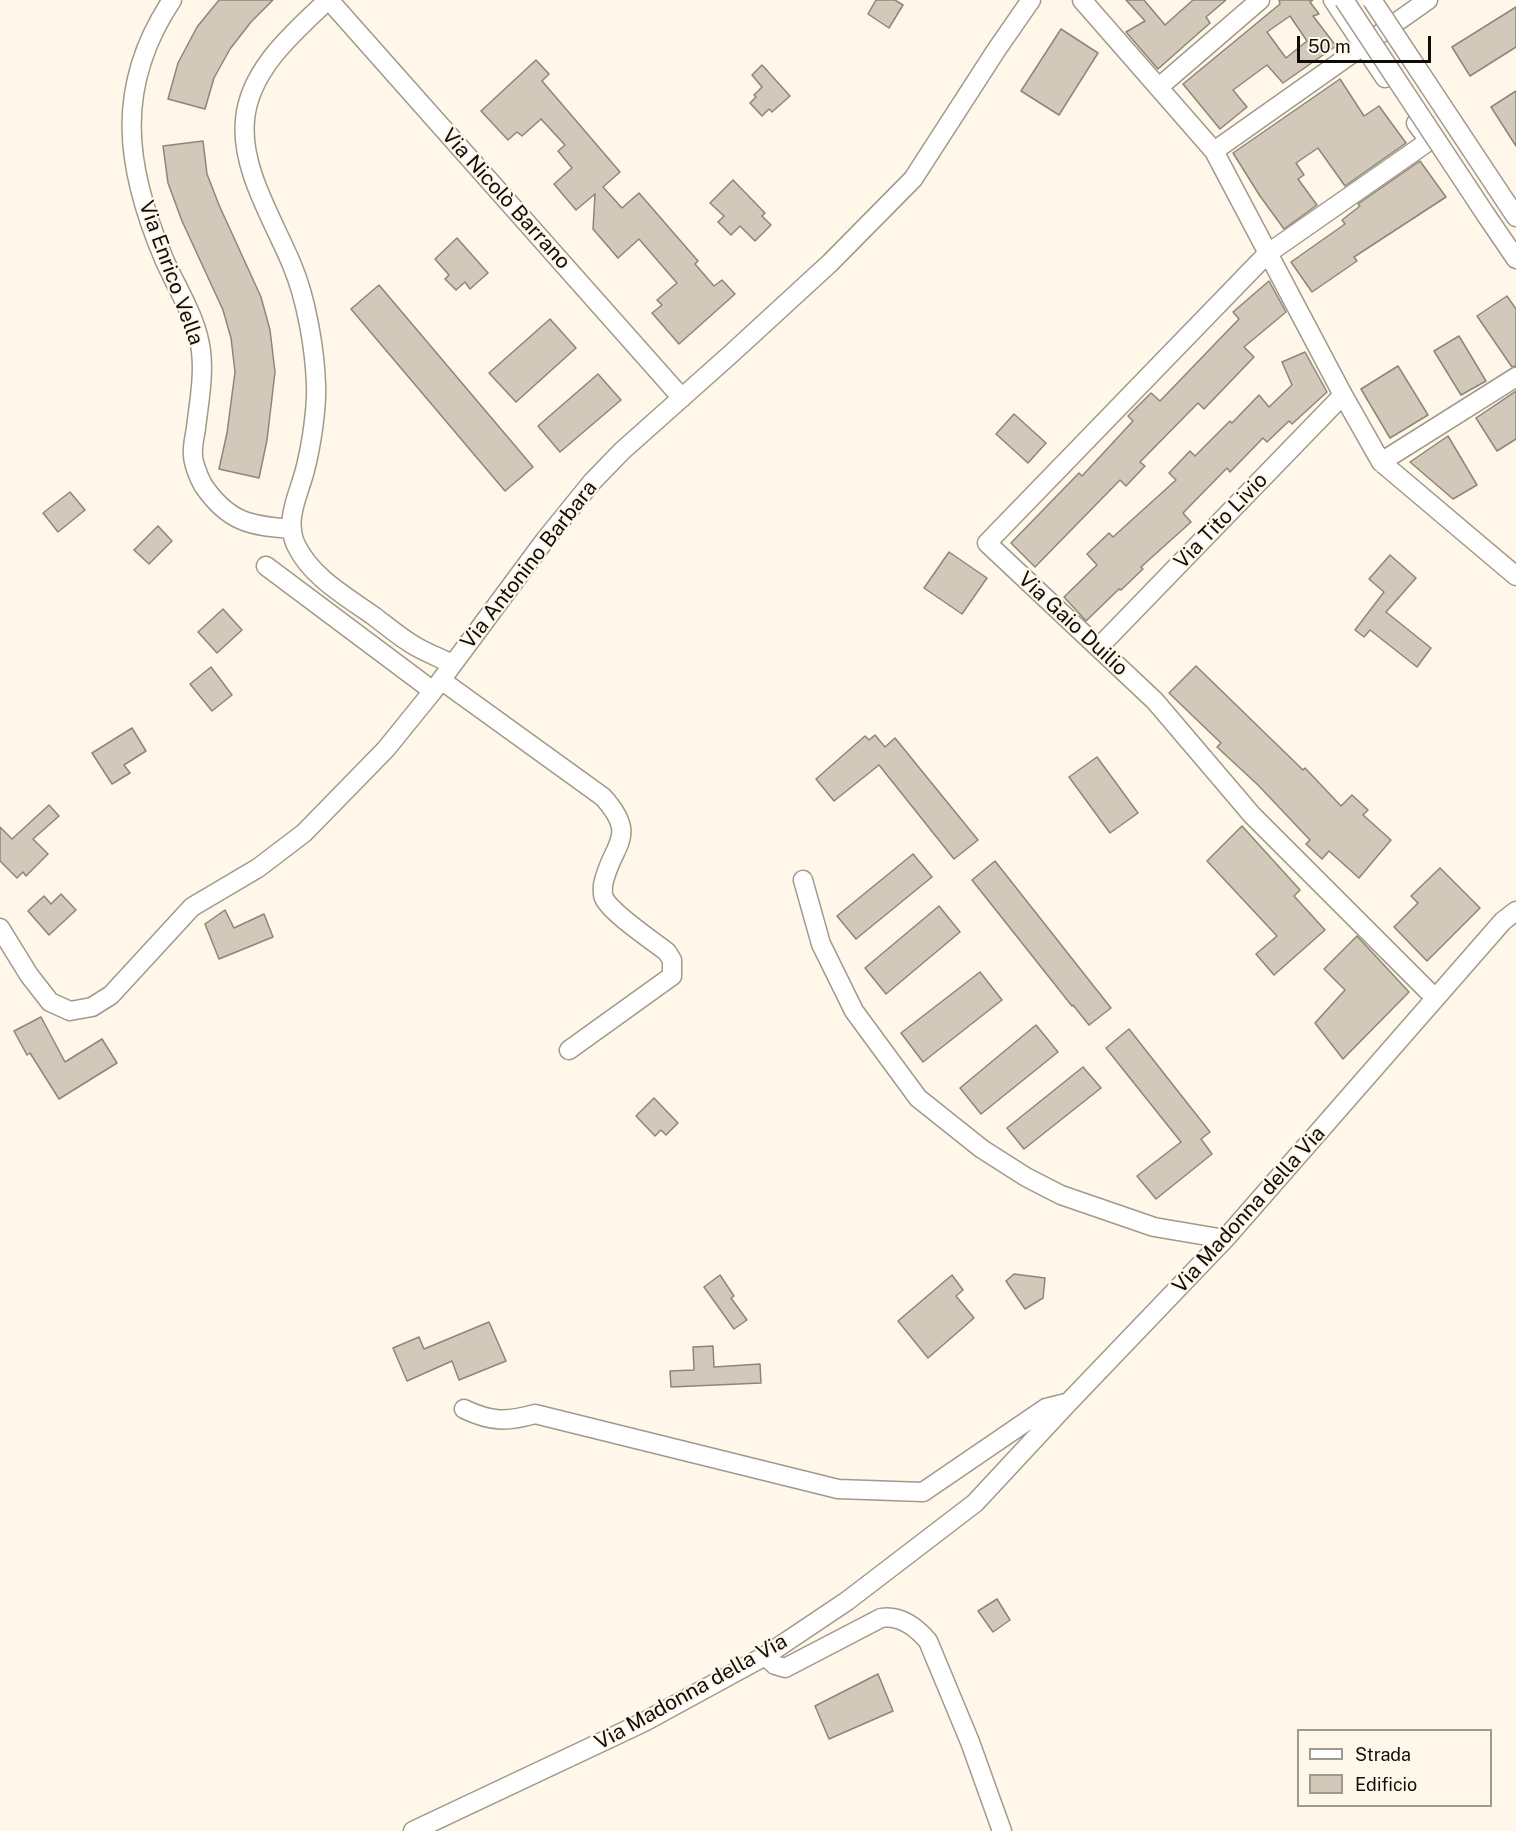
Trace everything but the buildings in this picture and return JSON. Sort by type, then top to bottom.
[{"type":"street","name":"Via Enrico Vella","points":[[172,0],[160,17],[143,54],[133,92],[130,135],[136,177],[148,217],[164,259],[190,313],[201,349],[202,377],[192,456],[202,483],[218,503],[240,521],[258,527],[292,529]]},
{"type":"street","points":[[329,0],[269,59],[248,101],[245,119],[244,139],[249,162],[293,267],[304,302],[316,385],[311,436],[305,470],[293,509],[292,529],[295,544],[308,565],[332,586],[414,646],[452,664]]},
{"type":"street","name":"Via Nicolò Barrano","points":[[329,0],[682,398]]},
{"type":"street","name":"Via Antonino Barbara","points":[[0,928],[29,975],[50,1002],[70,1011],[92,1007],[111,995],[192,907],[258,868],[304,833],[386,748],[592,482],[622,451],[830,263],[913,179],[1031,0]]},
{"type":"street","points":[[1082,0],[1214,151],[1343,395],[1382,462],[1516,576]]},
{"type":"street","points":[[1159,87],[1260,0]]},
{"type":"street","points":[[1268,254],[1429,141],[1333,0]]},
{"type":"street","points":[[1344,0],[1516,259]]},
{"type":"street","points":[[1372,0],[1511,210]]},
{"type":"street","points":[[1214,151],[1428,0]]},
{"type":"street","name":"Via Gaio Duilio","points":[[1268,254],[987,543],[1155,702],[1252,815],[1435,998]]},
{"type":"street","points":[[1382,462],[1516,377]]},
{"type":"street","name":"Via Tito Livio","points":[[1099,647],[1343,395]]},
{"type":"street","points":[[266,566],[603,797],[615,811],[621,822],[622,833],[619,846],[604,879],[602,891],[604,898],[612,908],[668,952],[672,960],[672,976],[569,1050]]},
{"type":"street","points":[[803,880],[821,944],[854,1011],[918,1098],[982,1149],[1026,1177],[1061,1194],[1154,1227],[1225,1239]]},
{"type":"street","name":"Via Madonna della Via","points":[[413,1831],[644,1722],[765,1656],[847,1601],[975,1503],[1068,1402],[1225,1239],[1503,921],[1516,911]]},
{"type":"street","points":[[464,1409],[482,1418],[514,1420],[535,1414],[838,1489],[923,1492],[1046,1408],[1068,1402]]},
{"type":"street","points":[[765,1656],[775,1665],[785,1668],[881,1618],[891,1617],[918,1629],[928,1641],[970,1742],[1002,1831]]}]
